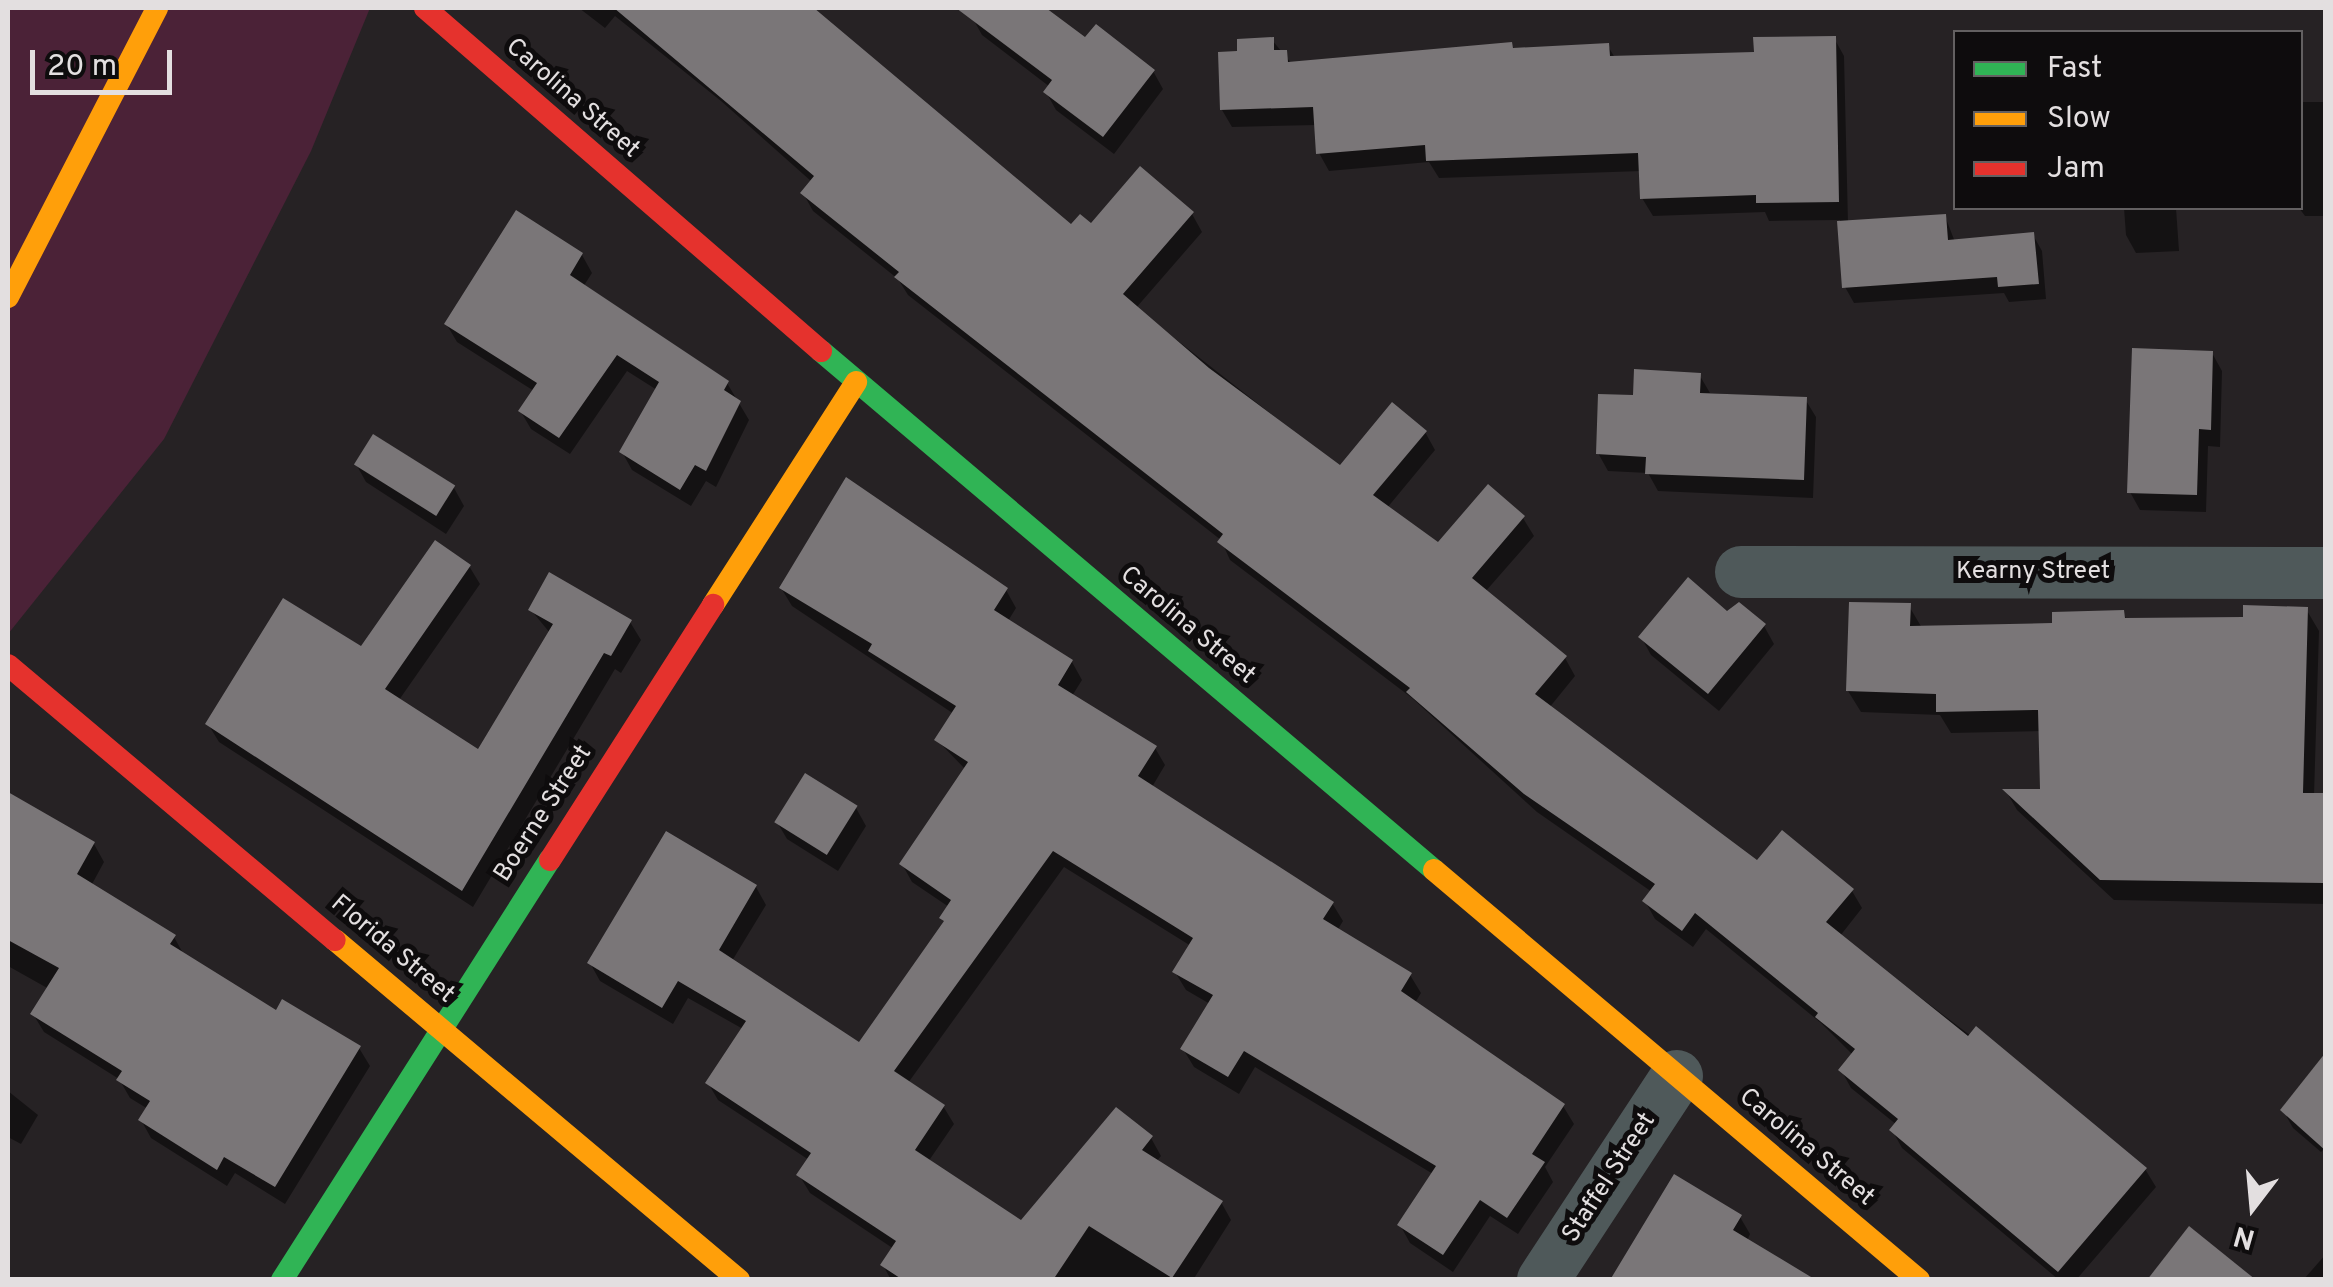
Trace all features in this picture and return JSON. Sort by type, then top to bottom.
[{"type":"street","points":[[8,298],[158,8]]},
{"type":"street","name":"Carolina Street","points":[[425,8],[856,382],[1920,1280]]},
{"type":"street","name":"Boerne Street","points":[[282,1280],[440,1026],[856,382]]},
{"type":"street","name":"Kearny Street","points":[[1742,572],[2326,573]]},
{"type":"street","name":"Florida Street","points":[[8,665],[739,1280]]},
{"type":"street","name":"Staffel Street","points":[[1543,1280],[1676,1076]]},
{"type":"shaded area","points":[[8,8],[370,8],[311,151],[164,439],[8,634]]},
{"type":"building","points":[[614,8],[814,8],[1071,224],[1080,214],[1091,223],[1140,166],[1194,212],[1123,294],[1209,368],[1340,465],[1392,402],[1427,431],[1373,495],[1438,542],[1488,484],[1525,516],[1472,578],[1567,656],[1535,694],[1757,860],[1782,830],[1854,889],[1826,922],[1968,1036],[1976,1026],[2147,1168],[2058,1272],[1889,1130],[1898,1119],[1838,1070],[1855,1049],[1815,1017],[1818,1013],[1695,913],[1682,931],[1642,901],[1655,884],[1524,794],[1406,692],[1410,688],[1217,542],[1223,534],[894,277],[899,272],[800,193],[814,176]]},
{"type":"building","points":[[956,8],[1046,8],[1085,37],[1096,24],[1155,70],[1103,137],[1043,92],[1052,80]]},
{"type":"building","points":[[1836,36],[1839,202],[1756,203],[1756,195],[1640,199],[1638,153],[1426,161],[1425,145],[1316,154],[1313,107],[1220,110],[1218,52],[1237,51],[1237,39],[1274,37],[1274,50],[1287,50],[1288,62],[1512,42],[1513,48],[1609,43],[1610,56],[1754,52],[1753,37]]},
{"type":"building","points":[[516,210],[583,253],[570,275],[729,381],[724,390],[741,401],[706,471],[695,465],[680,490],[619,452],[659,382],[617,355],[559,438],[518,411],[537,383],[444,324]]},
{"type":"building","points":[[1946,214],[1948,240],[2034,232],[2039,284],[1998,287],[1997,277],[1842,288],[1837,221]]},
{"type":"building","points":[[2132,348],[2213,351],[2211,430],[2199,429],[2197,495],[2127,493]]},
{"type":"building","points":[[1634,369],[1701,373],[1700,393],[1807,397],[1804,480],[1645,474],[1646,457],[1596,454],[1598,394],[1633,395]]},
{"type":"building","points":[[373,434],[455,485],[436,516],[354,465]]},
{"type":"building","points":[[846,477],[1008,588],[994,610],[1073,660],[1058,685],[1157,746],[1138,776],[1334,902],[1323,919],[1412,973],[1401,991],[1565,1104],[1532,1154],[1545,1162],[1507,1218],[1480,1200],[1443,1255],[1397,1225],[1436,1166],[1244,1051],[1228,1077],[1180,1049],[1213,995],[1172,972],[1193,938],[1053,851],[894,1071],[945,1105],[915,1150],[1021,1220],[1116,1107],[1153,1136],[1142,1150],[1223,1201],[1172,1278],[1089,1226],[1053,1280],[903,1280],[880,1265],[896,1241],[796,1175],[811,1153],[705,1083],[746,1021],[678,981],[662,1008],[587,963],[666,831],[757,885],[719,950],[859,1042],[944,921],[939,918],[951,900],[899,864],[968,762],[934,740],[956,706],[868,651],[872,644],[779,588]]},
{"type":"building","points":[[435,540],[471,565],[385,689],[478,749],[553,624],[528,610],[549,572],[632,620],[611,656],[604,653],[462,891],[205,724],[283,598],[361,646]]},
{"type":"building","points":[[1688,577],[1727,611],[1739,602],[1766,624],[1708,694],[1638,637]]},
{"type":"building","points":[[1849,602],[1911,603],[1910,626],[2052,623],[2052,612],[2124,610],[2125,618],[2243,617],[2243,605],[2308,607],[2303,793],[2325,793],[2324,883],[2100,880],[2002,789],[2040,789],[2038,710],[1936,712],[1936,694],[1846,691]]},
{"type":"building","points":[[805,773],[858,806],[827,855],[774,822]]},
{"type":"building","points":[[8,792],[95,842],[77,874],[176,935],[170,944],[276,1010],[282,999],[361,1046],[275,1187],[224,1157],[217,1170],[138,1120],[150,1101],[116,1080],[122,1071],[30,1014],[59,968],[8,940]]},
{"type":"building","points":[[2326,1052],[2326,1151],[2280,1110]]},
{"type":"building","points":[[1674,1174],[1742,1215],[1733,1230],[1816,1280],[1610,1280]]},
{"type":"building","points":[[2189,1226],[2256,1280],[2147,1280]]},
{"type":"traffic: fast","points":[[821,351],[1434,870]]},
{"type":"traffic: fast","points":[[282,1280],[550,860]]},
{"type":"traffic: slow","points":[[8,297],[157,8]]},
{"type":"traffic: slow","points":[[713,605],[856,382]]},
{"type":"traffic: slow","points":[[1434,870],[1919,1280]]},
{"type":"traffic: slow","points":[[335,940],[739,1280]]},
{"type":"traffic: jam","points":[[425,8],[821,351]]},
{"type":"traffic: jam","points":[[550,860],[713,605]]},
{"type":"traffic: jam","points":[[8,665],[335,940]]}]
